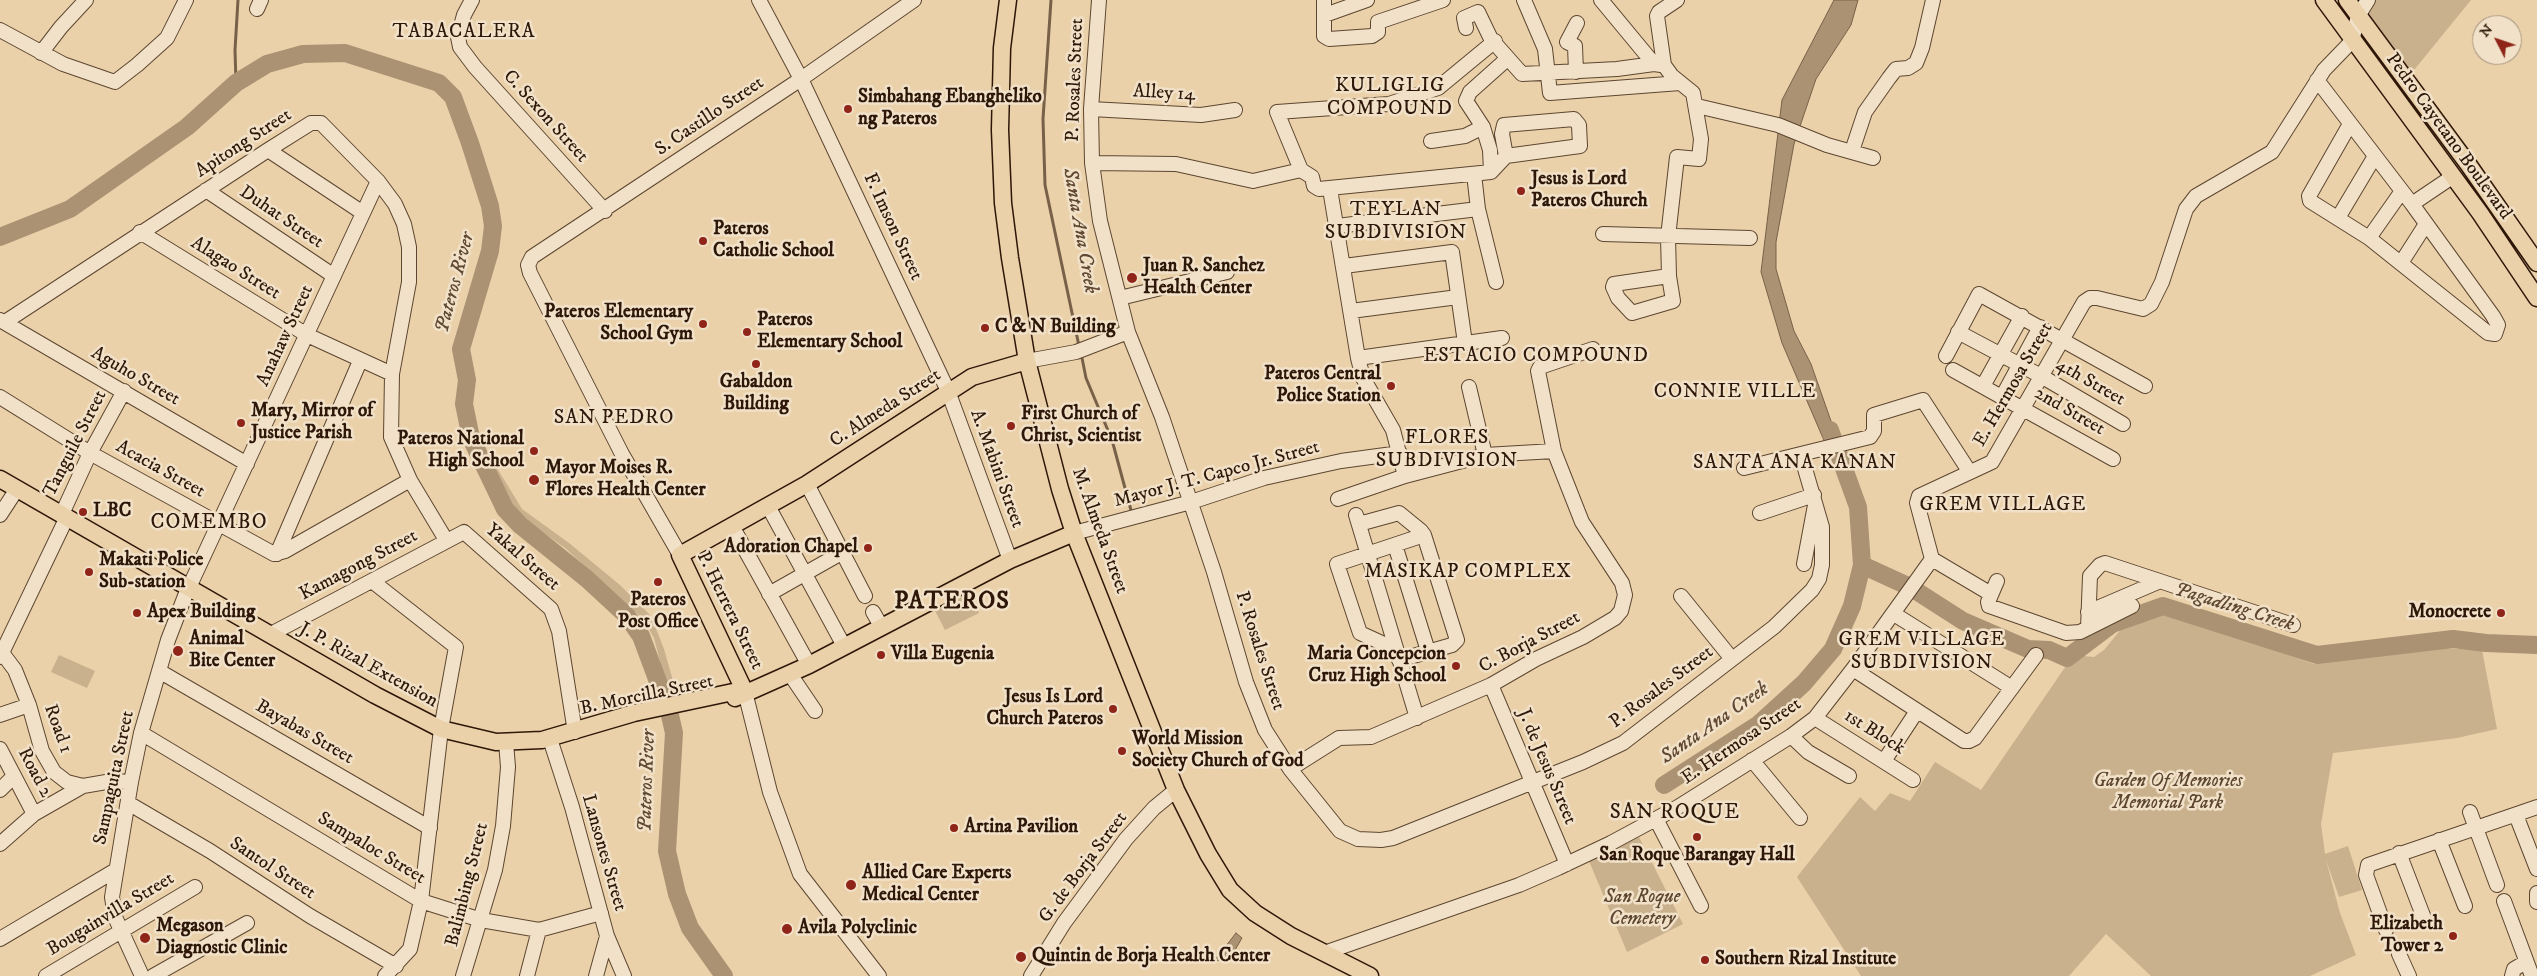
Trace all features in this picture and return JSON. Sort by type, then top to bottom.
[{"type":"main road","name":"M. Almeda Street","points":[[1008,0],[1002,48],[1001,121],[1004,203],[1017,309],[1027,361],[1060,489],[1074,533],[1176,790],[1208,854],[1230,890],[1255,913],[1324,953],[1370,976]]},
{"type":"main road","name":"Pedro Cayetano Boulevard","points":[[2324,0],[2352,41],[2485,220],[2537,298]]},
{"type":"main road","name":"Pedro Cayetano Boulevard","points":[[2347,0],[2468,164],[2537,263]]},
{"type":"main road","name":"C. Almeda Street","points":[[680,555],[807,484],[972,377],[1027,361]]},
{"type":"main road","name":"J. P. Rizal Extension","points":[[0,479],[375,695],[441,729],[482,739],[506,742],[550,739],[575,732]]},
{"type":"main road","name":"B. Morcilla Street","points":[[575,732],[733,692],[745,692],[790,674],[844,646],[877,619],[1074,533]]},
{"type":"main road","name":"P. Herrera Street","points":[[680,555],[745,692]]},
{"type":"street","points":[[41,53],[61,26],[86,0]]},
{"type":"street","points":[[0,30],[62,64],[114,82],[131,70],[167,38],[186,0]]},
{"type":"street","name":"C. Sexon Street","points":[[472,0],[464,15],[458,37],[460,47],[481,74],[605,211]]},
{"type":"street","name":"F. Imson Street","points":[[759,0],[801,79],[948,391]]},
{"type":"street","name":"S. Castillo Street","points":[[528,264],[532,257],[605,211],[801,79],[914,0]]},
{"type":"street","name":"P. Rosales Street","points":[[1098,0],[1091,109],[1092,164],[1100,221],[1128,332],[1162,417],[1234,635],[1246,682],[1266,730],[1290,769],[1340,831],[1350,837],[1370,840],[1393,838],[1533,782],[1623,743],[1782,620],[1812,590],[1819,579],[1824,545],[1815,498],[1802,455]]},
{"type":"street","points":[[1324,0],[1326,38],[1372,36],[1378,32],[1378,22],[1443,0]]},
{"type":"street","points":[[1325,15],[1367,0]]},
{"type":"street","points":[[1524,0],[1544,46],[1548,91],[1552,94],[1680,84]]},
{"type":"street","points":[[1601,0],[1659,65],[1693,93],[1697,106],[1701,139],[1699,159],[1677,157],[1668,237],[1668,276]]},
{"type":"street","points":[[1852,150],[1865,112],[1889,78],[1896,69],[1908,68],[1916,63],[1922,48],[1933,0]]},
{"type":"street","points":[[2352,41],[2358,16],[2368,0]]},
{"type":"street","points":[[1659,65],[1657,16],[1659,12],[1674,1]]},
{"type":"street","points":[[1466,28],[1464,18],[1478,12],[1494,42],[1520,74],[1547,74],[1659,65]]},
{"type":"street","points":[[1576,72],[1575,46],[1567,42],[1577,23]]},
{"type":"street","name":"E. Hermosa Street","points":[[1324,953],[1519,885],[1567,864],[1656,819],[1791,736],[1815,718],[1854,669],[1932,559],[1917,499],[1925,492],[1992,462],[2084,302],[2090,298],[2143,309],[2151,304],[2162,282],[2186,209],[2196,196],[2272,152],[2317,80],[2336,55],[2352,41]]},
{"type":"street","points":[[1494,42],[1438,88],[1389,104],[1277,112],[1302,170],[1312,177],[1314,186],[1319,189],[1491,172],[1506,156],[1580,146],[1579,125],[1574,119],[1504,125],[1502,134],[1506,156]]},
{"type":"street","points":[[1491,172],[1490,150],[1483,127],[1466,101],[1467,96],[1507,59]]},
{"type":"street","points":[[2317,80],[2412,204],[2494,316],[2498,329],[2495,334],[2488,333],[2368,238],[2309,198],[2350,124]]},
{"type":"street","points":[[1697,106],[1778,124],[1827,145],[1852,150],[1873,158]]},
{"type":"street","name":"Alley 14","points":[[1091,109],[1201,115],[1236,110]]},
{"type":"street","name":"Apitong Street","points":[[2,321],[311,123],[321,123],[378,181],[395,204],[404,224],[409,247],[410,282],[392,374],[390,437],[410,480],[446,540]]},
{"type":"street","points":[[1431,141],[1465,136],[1483,127]]},
{"type":"street","points":[[268,150],[363,212]]},
{"type":"street","points":[[2338,218],[2375,156]]},
{"type":"street","points":[[1092,164],[1176,164],[1253,181],[1302,170]]},
{"type":"street","points":[[1474,174],[1478,209],[1496,282]]},
{"type":"street","points":[[2412,204],[2452,177]]},
{"type":"street","name":"Anahaw Street","points":[[190,588],[378,181]]},
{"type":"street","points":[[1330,189],[1363,378],[1393,430],[1405,476]]},
{"type":"street","name":"Duhat Street","points":[[206,190],[334,276]]},
{"type":"street","points":[[2368,238],[2402,191]]},
{"type":"street","points":[[1337,226],[1478,209]]},
{"type":"street","points":[[2401,263],[2426,224]]},
{"type":"street","name":"Alagao Street","points":[[140,232],[307,335],[360,361],[392,374]]},
{"type":"street","points":[[1602,234],[1750,238]]},
{"type":"street","points":[[1344,266],[1449,250],[1453,254],[1465,343]]},
{"type":"street","name":"P. Herrera Street","points":[[528,264],[530,274],[622,454],[680,555]]},
{"type":"street","points":[[1120,298],[1227,272]]},
{"type":"street","points":[[1946,356],[1979,294],[2022,316],[2145,386]]},
{"type":"street","points":[[1351,311],[1458,297]]},
{"type":"street","points":[[1983,386],[2022,316]]},
{"type":"street","name":"Aguho Street","points":[[2,321],[247,464]]},
{"type":"street","points":[[2002,397],[2040,327]]},
{"type":"street","name":"C. Almeda Street","points":[[1027,361],[1076,352],[1128,332]]},
{"type":"street","name":"4th Street","points":[[1958,332],[2041,376],[2123,424]]},
{"type":"street","points":[[1358,358],[1502,338]]},
{"type":"street","name":"C. Borja Street","points":[[1290,769],[1340,738],[1371,737],[1491,685],[1615,618],[1624,604],[1622,583],[1582,522],[1554,451],[1538,369],[1593,349]]},
{"type":"street","points":[[277,554],[360,361]]},
{"type":"street","name":"2nd Street","points":[[1953,370],[2113,459]]},
{"type":"street","points":[[1469,387],[1485,455]]},
{"type":"street","name":"Tanguile Street","points":[[1,655],[90,453],[124,391]]},
{"type":"street","name":"A. Mabini Street","points":[[948,391],[1010,560]]},
{"type":"street","name":"Acacia Street","points":[[0,397],[90,453],[220,523],[272,554],[277,554]]},
{"type":"street","points":[[1744,468],[1787,456],[1802,455],[1873,435],[1874,415],[1924,400],[1969,471]]},
{"type":"street","points":[[1338,499],[1405,476],[1485,455],[1554,451]]},
{"type":"street","name":"Mayor J. T. Capco Jr. Street","points":[[1074,533],[1191,502],[1264,478],[1341,461],[1400,453]]},
{"type":"street","points":[[277,554],[410,480]]},
{"type":"street","points":[[807,484],[865,596]]},
{"type":"street","points":[[0,515],[17,489]]},
{"type":"street","points":[[1760,513],[1815,498],[1804,564]]},
{"type":"street","points":[[768,506],[844,646]]},
{"type":"street","points":[[1417,718],[1397,655],[1368,554],[1358,519],[1399,513],[1424,535],[1457,640],[1456,643],[1428,651],[1397,655],[1360,633],[1336,568],[1340,562],[1368,554],[1424,535]]},
{"type":"street","points":[[732,526],[809,665]]},
{"type":"street","name":"Kamagong Street","points":[[271,634],[464,532]]},
{"type":"street","name":"Yakal Street","points":[[464,532],[551,609],[559,631],[575,732]]},
{"type":"street","points":[[1395,545],[1428,651]]},
{"type":"street","points":[[769,594],[806,575],[842,552]]},
{"type":"street","points":[[1932,559],[1991,594]]},
{"type":"street","points":[[2088,628],[2090,576],[2100,565],[2106,563],[2158,582],[2293,625]]},
{"type":"street","points":[[372,580],[455,644],[441,729],[421,901],[410,949],[391,971]]},
{"type":"street","points":[[1997,581],[1988,602],[1992,607],[2038,625],[2066,633],[2080,632],[2132,606]]},
{"type":"street","points":[[2088,612],[2158,582]]},
{"type":"street","name":"Sampaguita Street","points":[[142,976],[120,931],[115,917],[112,897],[141,734],[168,640],[190,588]]},
{"type":"street","points":[[1681,596],[1732,659]]},
{"type":"street","points":[[1894,614],[2012,688]]},
{"type":"street","name":"Road 1","points":[[1,655],[15,670],[28,705],[36,735],[49,766],[63,779],[83,786]]},
{"type":"street","points":[[1854,669],[1964,741],[1969,741],[1975,738],[2036,655]]},
{"type":"street","name":"Bayabas Street","points":[[159,671],[430,828]]},
{"type":"street","points":[[790,674],[815,712]]},
{"type":"street","name":"J. de Jesus Street","points":[[1491,685],[1567,864]]},
{"type":"street","name":"P. Herrera Street","points":[[745,692],[770,792],[800,874],[878,976]]},
{"type":"street","points":[[0,714],[28,705]]},
{"type":"street","points":[[1884,761],[1917,711]]},
{"type":"street","name":"1st Block","points":[[1815,718],[1914,780]]},
{"type":"street","name":"Sampaloc Street","points":[[141,734],[421,901],[481,920],[539,930],[601,913]]},
{"type":"street","points":[[1791,736],[1808,752],[1850,776]]},
{"type":"street","name":"Lansones Street","points":[[550,739],[572,807],[607,936],[624,976]]},
{"type":"street","name":"Balimbing Street","points":[[463,976],[495,870],[503,826],[508,767],[506,742]]},
{"type":"street","name":"Road 2","points":[[0,750],[34,814]]},
{"type":"street","points":[[1752,760],[1800,818]]},
{"type":"street","points":[[0,790],[13,777]]},
{"type":"street","points":[[83,786],[112,781],[131,782]]},
{"type":"street","name":"Road 2","points":[[0,844],[34,814],[83,786]]},
{"type":"street","name":"G. de Borja Street","points":[[1030,976],[1064,922],[1126,840],[1154,808],[1176,790]]},
{"type":"street","name":"Santol Street","points":[[128,803],[210,851],[391,971]]},
{"type":"street","points":[[2386,930],[2365,870],[2372,863],[2537,807]]},
{"type":"street","points":[[2470,812],[2497,885]]},
{"type":"street","points":[[2516,815],[2536,861]]},
{"type":"street","points":[[1656,819],[1701,906]]},
{"type":"street","points":[[2439,840],[2465,906]]},
{"type":"street","points":[[2399,853],[2424,918]]},
{"type":"street","points":[[0,939],[116,870]]},
{"type":"street","name":"Bougainvilla Street","points":[[46,976],[195,887]]},
{"type":"street","points":[[2504,901],[2532,976]]},
{"type":"street","points":[[153,976],[247,923]]},
{"type":"street","points":[[528,976],[539,930]]},
{"type":"street","points":[[596,976],[607,936]]},
{"type":"street","points":[[2399,954],[2410,976]]},
{"type":"street","points":[[2512,976],[2514,969],[2526,962]]},
{"type":"green space","points":[[2371,0],[2471,0],[2410,75],[2365,13]]},
{"type":"green space","points":[[481,442],[522,509],[569,543],[620,585],[651,616],[664,649],[677,695],[669,696],[654,638],[643,619],[565,548],[513,511],[477,447],[476,444]]},
{"type":"green space","points":[[967,587],[979,613],[945,630],[932,605]]},
{"type":"green space","name":"Garden Of Memories Memorial Park","points":[[2167,613],[2314,664],[2440,648],[2482,650],[2497,729],[2457,738],[2333,753],[2321,824],[2325,854],[2348,846],[2362,890],[2339,897],[2326,860],[2340,913],[2356,955],[2310,976],[2151,976],[2106,934],[2069,976],[1861,976],[1797,877],[1860,797],[1875,811],[1890,793],[1910,801],[1935,762],[1981,790],[2070,660],[2083,656],[2094,657],[2104,650],[2122,628],[2136,621]]},
{"type":"green space","points":[[59,655],[95,671],[87,688],[51,672]]},
{"type":"green space","name":"San Roque Cemetery","points":[[1639,837],[1683,924],[1627,952],[1589,861]]},
{"type":"shaded area","points":[[1834,0],[1858,0],[1851,25],[1816,79],[1794,144],[1776,242],[1776,269],[1794,331],[1811,364],[1838,441],[1826,445],[1782,343],[1761,272],[1782,100]]},
{"type":"shaded area","points":[[1236,933],[1242,938],[1228,962],[1215,960]]},
{"type":"waterway","points":[[236,83],[235,50],[238,0]]},
{"type":"waterway","name":"Santa Ana Creek","points":[[1051,0],[1043,119],[1045,185],[1079,346]]},
{"type":"waterway","name":"Pateros River","points":[[0,237],[70,209],[187,127],[236,83],[267,64],[303,54],[345,53],[439,83],[453,97],[490,206],[493,226],[490,251],[461,349],[467,380],[464,404],[471,438],[505,509],[520,525],[587,579],[627,616],[641,636],[669,711],[674,733],[667,851],[677,894],[690,928],[724,976]]},
{"type":"waterway","name":"Santa Ana Creek","points":[[1081,353],[1086,378],[1112,440],[1132,514]]},
{"type":"waterway","name":"Santa Ana Creek","points":[[1664,785],[1759,724],[1804,683],[1833,649],[1852,606],[1862,565],[1858,507],[1830,430]]},
{"type":"waterway","name":"Pagadling Creek","points":[[1862,565],[1910,587],[1963,621],[2028,649],[2049,650],[2067,658],[2112,624],[2163,606],[2317,655],[2453,639],[2486,643],[2537,645]]},
{"type":"place","name":"Simbahang Ebangheliko ng Pateros","points":[[848,109]]},
{"type":"place","name":"Jesus is Lord Pateros Church","points":[[1521,191]]},
{"type":"place","name":"Pateros Catholic School","points":[[703,241]]},
{"type":"place","name":"Juan R. Sanchez Health Center","points":[[1132,278]]},
{"type":"place","name":"Pateros Elementary School Gym","points":[[703,324]]},
{"type":"place","name":"C & N Building","points":[[985,328]]},
{"type":"place","name":"Pateros Elementary School","points":[[747,332]]},
{"type":"place","name":"Gabaldon Building","points":[[756,364]]},
{"type":"place","name":"Pateros Central Police Station","points":[[1391,386]]},
{"type":"place","name":"Mary, Mirror of Justice Parish","points":[[241,423]]},
{"type":"place","name":"First Church of Christ, Scientist","points":[[1011,426]]},
{"type":"place","name":"Pateros National High School","points":[[534,451]]},
{"type":"place","name":"Mayor Moises R. Flores Health Center","points":[[534,480]]},
{"type":"place","name":"LBC","points":[[83,512]]},
{"type":"place","name":"Adoration Chapel","points":[[868,548]]},
{"type":"place","name":"Makati Police Sub-station","points":[[89,572]]},
{"type":"place","name":"Pateros Post Office","points":[[658,582]]},
{"type":"place","name":"Apex Building","points":[[137,613]]},
{"type":"place","name":"Monocrete","points":[[2501,613]]},
{"type":"place","name":"Animal Bite Center","points":[[178,651]]},
{"type":"place","name":"Villa Eugenia","points":[[881,655]]},
{"type":"place","name":"Maria Concepcion Cruz High School","points":[[1456,666]]},
{"type":"place","name":"Jesus Is Lord Church Pateros","points":[[1113,709]]},
{"type":"place","name":"World Mission Society Church of God","points":[[1122,751]]},
{"type":"place","name":"Artina Pavilion","points":[[954,828]]},
{"type":"place","name":"San Roque Barangay Hall","points":[[1697,837]]},
{"type":"place","name":"Allied Care Experts Medical Center","points":[[851,885]]},
{"type":"place","name":"Avila Polyclinic","points":[[787,929]]},
{"type":"place","name":"Elizabeth Tower 2","points":[[2453,936]]},
{"type":"place","name":"Megason Diagnostic Clinic","points":[[145,938]]},
{"type":"place","name":"Quintin de Borja Health Center","points":[[1021,957]]},
{"type":"place","name":"Southern Rizal Institute","points":[[1705,960]]},
{"type":"district","name":"TABACALERA","points":[[464,33]]},
{"type":"district","name":"KULIGLIG COMPOUND","points":[[1390,98]]},
{"type":"district","name":"TEYLAN SUBDIVISION","points":[[1396,222]]},
{"type":"district","name":"ESTACIO COMPOUND","points":[[1536,357]]},
{"type":"district","name":"CONNIE VILLE","points":[[1735,393]]},
{"type":"district","name":"SAN PEDRO","points":[[614,419]]},
{"type":"district","name":"FLORES SUBDIVISION","points":[[1447,450]]},
{"type":"district","name":"SANTA ANA KANAN","points":[[1795,464]]},
{"type":"district","name":"GREM VILLAGE","points":[[2003,506]]},
{"type":"district","name":"COMEMBO","points":[[209,524]]},
{"type":"district","name":"MASIKAP COMPLEX","points":[[1468,573]]},
{"type":"district","name":"PATEROS","points":[[952,603]]},
{"type":"district","name":"GREM VILLAGE SUBDIVISION","points":[[1922,652]]},
{"type":"district","name":"SAN ROQUE","points":[[1675,814]]}]
